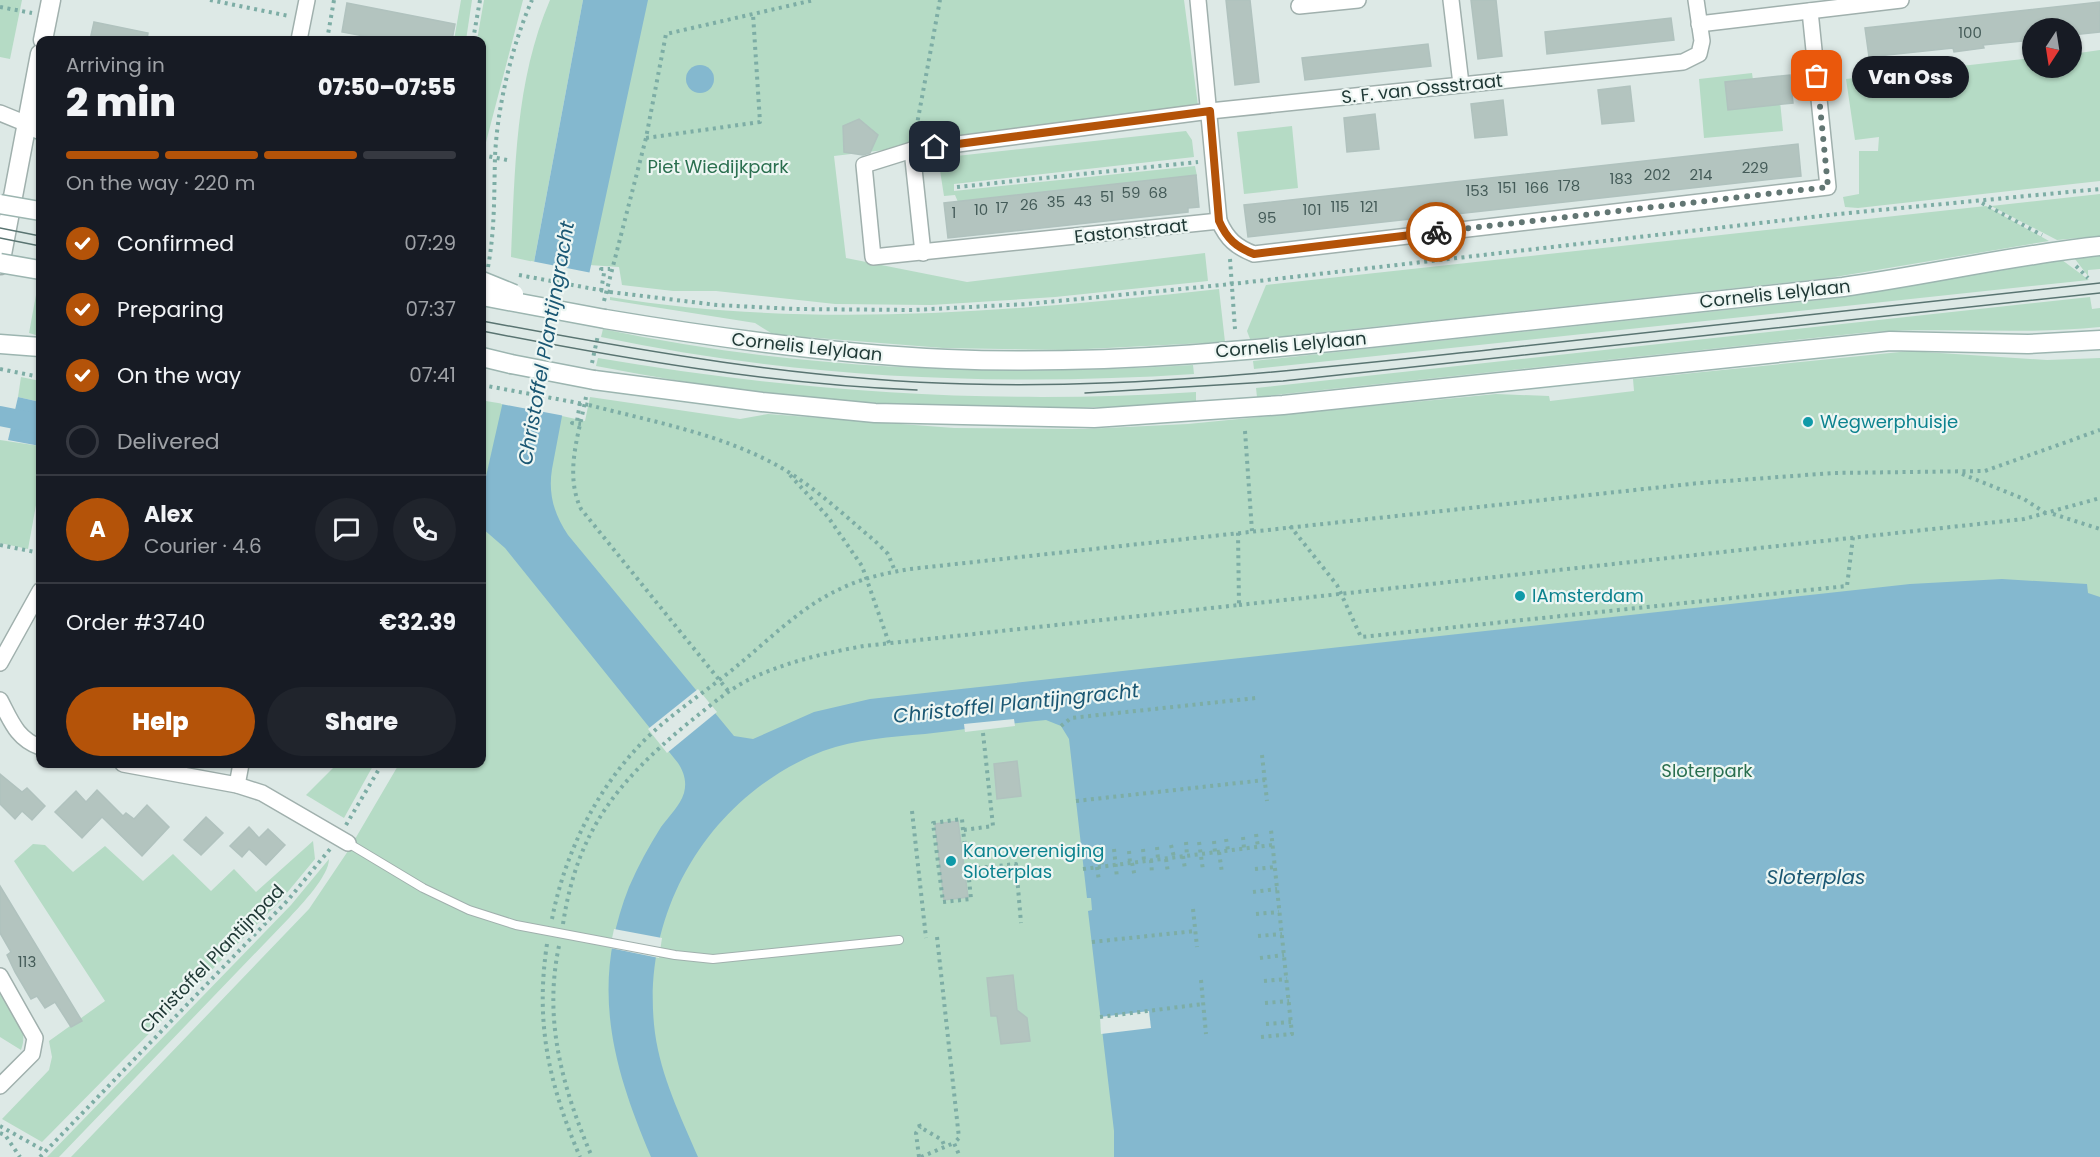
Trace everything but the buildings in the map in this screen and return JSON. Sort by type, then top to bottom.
[{"type":"main road","points":[[44,36],[49,8]]},
{"type":"main road","points":[[36,106],[34,127],[0,264],[36,269]]},
{"type":"main road","points":[[0,204],[36,210]]},
{"type":"main road","name":"Cornelis Lelylaan","points":[[486,297],[758,343],[875,355],[1013,360],[1163,356],[1304,345],[1843,286],[1906,278],[2038,253],[2100,246]]},
{"type":"main road","points":[[487,272],[543,307]]},
{"type":"main road","points":[[486,358],[591,380],[762,402],[875,413],[1094,418],[1283,405],[1890,341],[2028,344],[2100,340]]},
{"type":"main road","points":[[0,344],[36,347]]},
{"type":"main road","points":[[486,365],[511,364]]},
{"type":"street","points":[[300,36],[308,0]]},
{"type":"street","points":[[1198,0],[1219,221],[1236,247],[1254,254],[1828,187],[1810,11]]},
{"type":"street","points":[[1299,6],[1358,0]]},
{"type":"street","points":[[1451,0],[1461,84]]},
{"type":"street","points":[[1696,0],[1699,24],[1901,0]]},
{"type":"street","name":"S. F. van Ossstraat","points":[[912,150],[1210,111],[1683,62],[1699,54],[1702,41],[1699,24]]},
{"type":"street","points":[[0,113],[34,127]]},
{"type":"street","points":[[912,150],[923,253]]},
{"type":"street","name":"Eastonstraat","points":[[912,150],[864,165],[873,257],[1219,221]]},
{"type":"street","points":[[0,663],[36,598]]},
{"type":"street","points":[[0,700],[19,734],[27,742],[36,745]]},
{"type":"street","points":[[145,768],[237,785],[262,793],[343,840]]},
{"type":"street","points":[[237,785],[240,768]]},
{"type":"street","points":[[0,976],[35,1038],[32,1054],[0,1086]]},
{"type":"lane","points":[[343,840],[446,900],[496,919],[675,955],[713,959],[899,940]]},
{"type":"path","points":[[210,0],[304,19]]},
{"type":"path","points":[[328,36],[334,0]]},
{"type":"path","points":[[474,36],[480,0]]},
{"type":"path","points":[[487,272],[495,221],[495,157],[501,105],[532,0]]},
{"type":"path","points":[[726,693],[581,509],[572,478],[610,269],[646,138],[666,34],[814,0]]},
{"type":"path","points":[[912,150],[940,0]]},
{"type":"path","points":[[0,7],[49,8]]},
{"type":"path","points":[[646,138],[760,122],[753,14]]},
{"type":"path","points":[[486,156],[507,160]]},
{"type":"path","points":[[957,187],[1214,160]]},
{"type":"path","name":"Cornelis Lelylaan","points":[[508,273],[601,291],[727,305],[903,310],[1067,301],[1838,214],[2100,189]]},
{"type":"path","points":[[1230,240],[1235,328]]},
{"type":"path","points":[[601,291],[603,273],[601,269],[610,269]]},
{"type":"path","points":[[0,369],[36,376]]},
{"type":"path","points":[[486,386],[589,405],[725,443],[785,470],[875,541],[888,554],[895,572]]},
{"type":"path","points":[[580,403],[577,421],[572,422],[573,425],[580,424]]},
{"type":"path","points":[[580,1157],[553,1086],[542,1023],[543,975],[549,931],[556,896],[575,844],[600,798],[637,748],[820,600],[868,578],[895,572],[1290,526],[1699,483],[1845,472],[1960,473],[1999,467],[2100,430]]},
{"type":"path","points":[[1245,431],[1252,531]]},
{"type":"path","points":[[785,470],[837,529],[868,578],[889,643]]},
{"type":"path","points":[[1960,473],[2024,500],[2050,514],[2100,529]]},
{"type":"path","points":[[592,1157],[570,1103],[556,1048],[552,997],[561,933],[572,879],[586,840],[616,793],[646,759],[726,693],[747,681],[812,657],[889,643],[2024,519],[2050,514],[2100,498]]},
{"type":"path","points":[[1290,526],[1342,594],[1361,637],[1847,586],[1853,537]]},
{"type":"path","points":[[1238,532],[1239,605]]},
{"type":"path","points":[[0,545],[36,552]]},
{"type":"path","points":[[1061,726],[1071,718],[1256,698]]},
{"type":"path","points":[[963,830],[993,826],[983,733]]},
{"type":"path","points":[[1262,755],[1267,801]]},
{"type":"path","name":"Christoffel Plantijnpad","points":[[40,1157],[343,840],[379,768]]},
{"type":"path","points":[[1076,801],[1265,780]]},
{"type":"path","points":[[912,811],[926,938]]},
{"type":"path","points":[[962,819],[968,869],[971,899],[943,902],[933,823],[962,819]]},
{"type":"path","points":[[1261,1037],[1292,1034],[1271,830]]},
{"type":"path","points":[[1256,834],[1258,847]]},
{"type":"path","points":[[1243,837],[1244,849]]},
{"type":"path","points":[[1226,839],[1228,850]]},
{"type":"path","points":[[1214,841],[1222,873]]},
{"type":"path","points":[[1185,869],[1186,842]]},
{"type":"path","points":[[1199,842],[1203,870]]},
{"type":"path","points":[[1171,845],[1174,857]]},
{"type":"path","points":[[1083,869],[1272,845]]},
{"type":"path","points":[[1157,847],[1158,859]]},
{"type":"path","points":[[1114,849],[1117,878]]},
{"type":"path","points":[[1143,849],[1144,861]]},
{"type":"path","points":[[1129,851],[1134,877]]},
{"type":"path","points":[[1099,881],[1101,854]]},
{"type":"path","points":[[1166,858],[1168,873]]},
{"type":"path","points":[[1151,860],[1152,874]]},
{"type":"path","points":[[968,869],[1016,864],[1022,923]]},
{"type":"path","points":[[1255,869],[1275,867]]},
{"type":"path","points":[[1253,892],[1277,890]]},
{"type":"path","points":[[1193,909],[1197,947]]},
{"type":"path","points":[[1256,914],[1279,912]]},
{"type":"path","points":[[1092,942],[1195,931]]},
{"type":"path","points":[[1258,936],[1282,934]]},
{"type":"path","points":[[936,937],[959,1138],[954,1143],[945,1147],[920,1157],[916,1133],[919,1126],[942,1140],[945,1147]]},
{"type":"path","points":[[1260,958],[1284,955]]},
{"type":"path","points":[[1264,981],[1287,979]]},
{"type":"path","points":[[1201,980],[1206,1034]]},
{"type":"path","points":[[1264,1002],[1289,1001]]},
{"type":"path","points":[[1100,1017],[1203,1005]]},
{"type":"path","points":[[1266,1024],[1291,1022]]},
{"type":"path","points":[[0,1126],[45,1151]]},
{"type":"path","points":[[0,1132],[20,1157]]},
{"type":"path","points":[[954,1143],[960,1157]]},
{"type":"green space","points":[[0,0],[22,0],[10,59],[0,57]]},
{"type":"green space","points":[[461,0],[472,0],[467,36],[455,36]]},
{"type":"green space","points":[[484,0],[523,0],[486,142],[486,36],[478,36]]},
{"type":"green space","points":[[550,0],[583,0],[534,262],[511,257],[516,159],[523,94],[538,31]]},
{"type":"green space","name":"Piet Wiedijkpark","points":[[644,0],[1184,0],[1199,113],[834,156],[846,258],[967,282],[1205,253],[1208,281],[1055,297],[931,305],[835,304],[716,291],[673,291],[622,285],[619,267],[589,265]]},
{"type":"green space","points":[[2100,50],[2100,181],[1858,208],[1845,207],[1843,197],[1859,194],[1859,151],[1878,151],[1879,137],[1855,140],[1846,79],[2022,59],[2022,78],[2082,78],[2082,53]]},
{"type":"green space","points":[[1752,73],[1753,80],[1780,101],[1783,131],[1704,138],[1699,79]]},
{"type":"green space","points":[[1292,126],[1298,188],[1244,194],[1237,132]]},
{"type":"green space","points":[[1186,131],[1192,140],[1194,157],[954,184],[954,191],[1195,166],[1197,176],[958,202],[955,195],[944,196],[939,164],[947,157]]},
{"type":"green space","points":[[2100,194],[2100,236],[2057,240],[1991,206]]},
{"type":"green space","points":[[1986,206],[2049,241],[1829,278],[1287,336],[1250,339],[1247,331],[1266,285]]},
{"type":"green space","points":[[2100,256],[2100,269],[2088,270],[2088,276],[2075,259]]},
{"type":"green space","points":[[2062,260],[2089,280],[1254,369],[1253,361],[1838,298]]},
{"type":"green space","points":[[1219,289],[1225,342],[1067,350],[943,348],[780,335],[771,333],[755,323],[610,300],[610,297],[686,307],[762,313],[915,314],[1067,304]]},
{"type":"green space","points":[[36,295],[36,335],[29,333]]},
{"type":"green space","points":[[2090,297],[2092,309],[2100,308],[2100,327],[1871,332],[1257,397],[1256,388]]},
{"type":"green space","points":[[603,329],[749,354],[823,362],[971,370],[1119,369],[1193,365],[1194,374],[1045,379],[896,376],[748,362],[674,351],[601,337]]},
{"type":"green space","name":"Sloterpark","points":[[1910,351],[2047,360],[2100,358],[2100,1027],[1889,1157],[71,1157],[309,909],[348,851],[397,768],[486,768],[486,524],[562,416],[585,421],[590,397],[740,419],[768,414],[954,428],[1085,429],[1188,424],[1496,394],[1549,396],[1550,401],[1634,391],[1633,379]]},
{"type":"green space","points":[[598,358],[747,379],[896,393],[1046,397],[1196,392],[1196,402],[1046,408],[895,404],[745,390],[670,379],[596,366]]},
{"type":"green space","points":[[21,377],[36,380],[36,401],[18,397]]},
{"type":"green space","points":[[486,401],[504,404],[486,478]]},
{"type":"green space","points":[[0,440],[36,445],[36,505],[28,549],[0,543]]},
{"type":"green space","points":[[333,768],[372,768],[344,818],[306,795]]},
{"type":"green space","points":[[313,841],[315,859],[281,900],[42,1142],[2,1119],[49,1070],[52,1057],[49,1041],[105,1001],[14,861],[33,844],[45,845],[73,872],[105,846],[143,881],[173,854],[211,891],[234,869],[256,892]]},
{"type":"green space","points":[[329,859],[320,882],[290,917],[59,1157],[47,1157],[291,905]]},
{"type":"green space","points":[[0,989],[21,1026],[23,1042],[21,1050],[0,1037]]},
{"type":"water","name":"Sloterplas","points":[[583,0],[648,0],[587,284],[552,469],[551,487],[553,504],[568,535],[734,736],[753,739],[814,712],[870,699],[1910,584],[2002,579],[2087,584],[2088,593],[2100,597],[2100,1157],[1114,1157],[1114,1131],[1088,911],[1092,910],[1091,898],[1087,898],[1069,739],[1061,726],[1046,720],[874,739],[823,751],[783,771],[747,797],[716,828],[691,863],[671,902],[659,944],[653,988],[655,1033],[662,1065],[672,1096],[698,1157],[651,1157],[637,1123],[617,1057],[611,1025],[610,958],[617,923],[629,887],[652,841],[682,798],[685,789],[684,777],[678,763],[505,548],[486,531],[486,476],[532,273]]},
{"type":"water","points":[[700,65],[710,69],[714,79],[710,89],[700,93],[690,89],[686,79],[690,69]]},
{"type":"water","points":[[18,397],[36,401],[36,445],[8,440]]},
{"type":"pier","points":[[531,261],[592,273],[565,416],[501,404]]},
{"type":"pier","points":[[698,689],[717,712],[667,753],[648,729]]},
{"type":"pier","points":[[1014,719],[1015,726],[965,732],[964,724]]},
{"type":"pier","points":[[614,929],[662,938],[659,958],[610,948]]},
{"type":"pier","points":[[1149,1011],[1151,1028],[1101,1034],[1100,1017]]},
{"type":"waterway","points":[[0,416],[36,423]]},
{"type":"tram line","points":[[0,228],[36,235]]},
{"type":"tram line","points":[[0,238],[36,245]]},
{"type":"tram line","points":[[486,322],[663,353],[784,370],[907,381],[1035,385],[1237,375],[2100,283]]},
{"type":"tram line","points":[[1085,393],[1283,381],[2100,293]]},
{"type":"tram line","points":[[486,332],[698,369],[807,382],[917,390]]},
{"type":"way so far","points":[[1436,232],[1828,187],[1817,76]]},
{"type":"place","name":"Van Oss","points":[[1817,76]]},
{"type":"place","name":"Wegwerphuisje","points":[[1808,422]]},
{"type":"place","name":"IAmsterdam","points":[[1520,596]]},
{"type":"place","name":"Kanovereniging Sloterplas","points":[[951,861]]},
{"type":"route","points":[[935,147],[1210,111],[1219,221],[1225,234],[1236,247],[1254,254],[1436,232]]},
{"type":"water label","name":"Christoffel Plantijngracht","points":[[546,343]]},
{"type":"water label","name":"Christoffel Plantijngracht","points":[[1016,703]]}]
